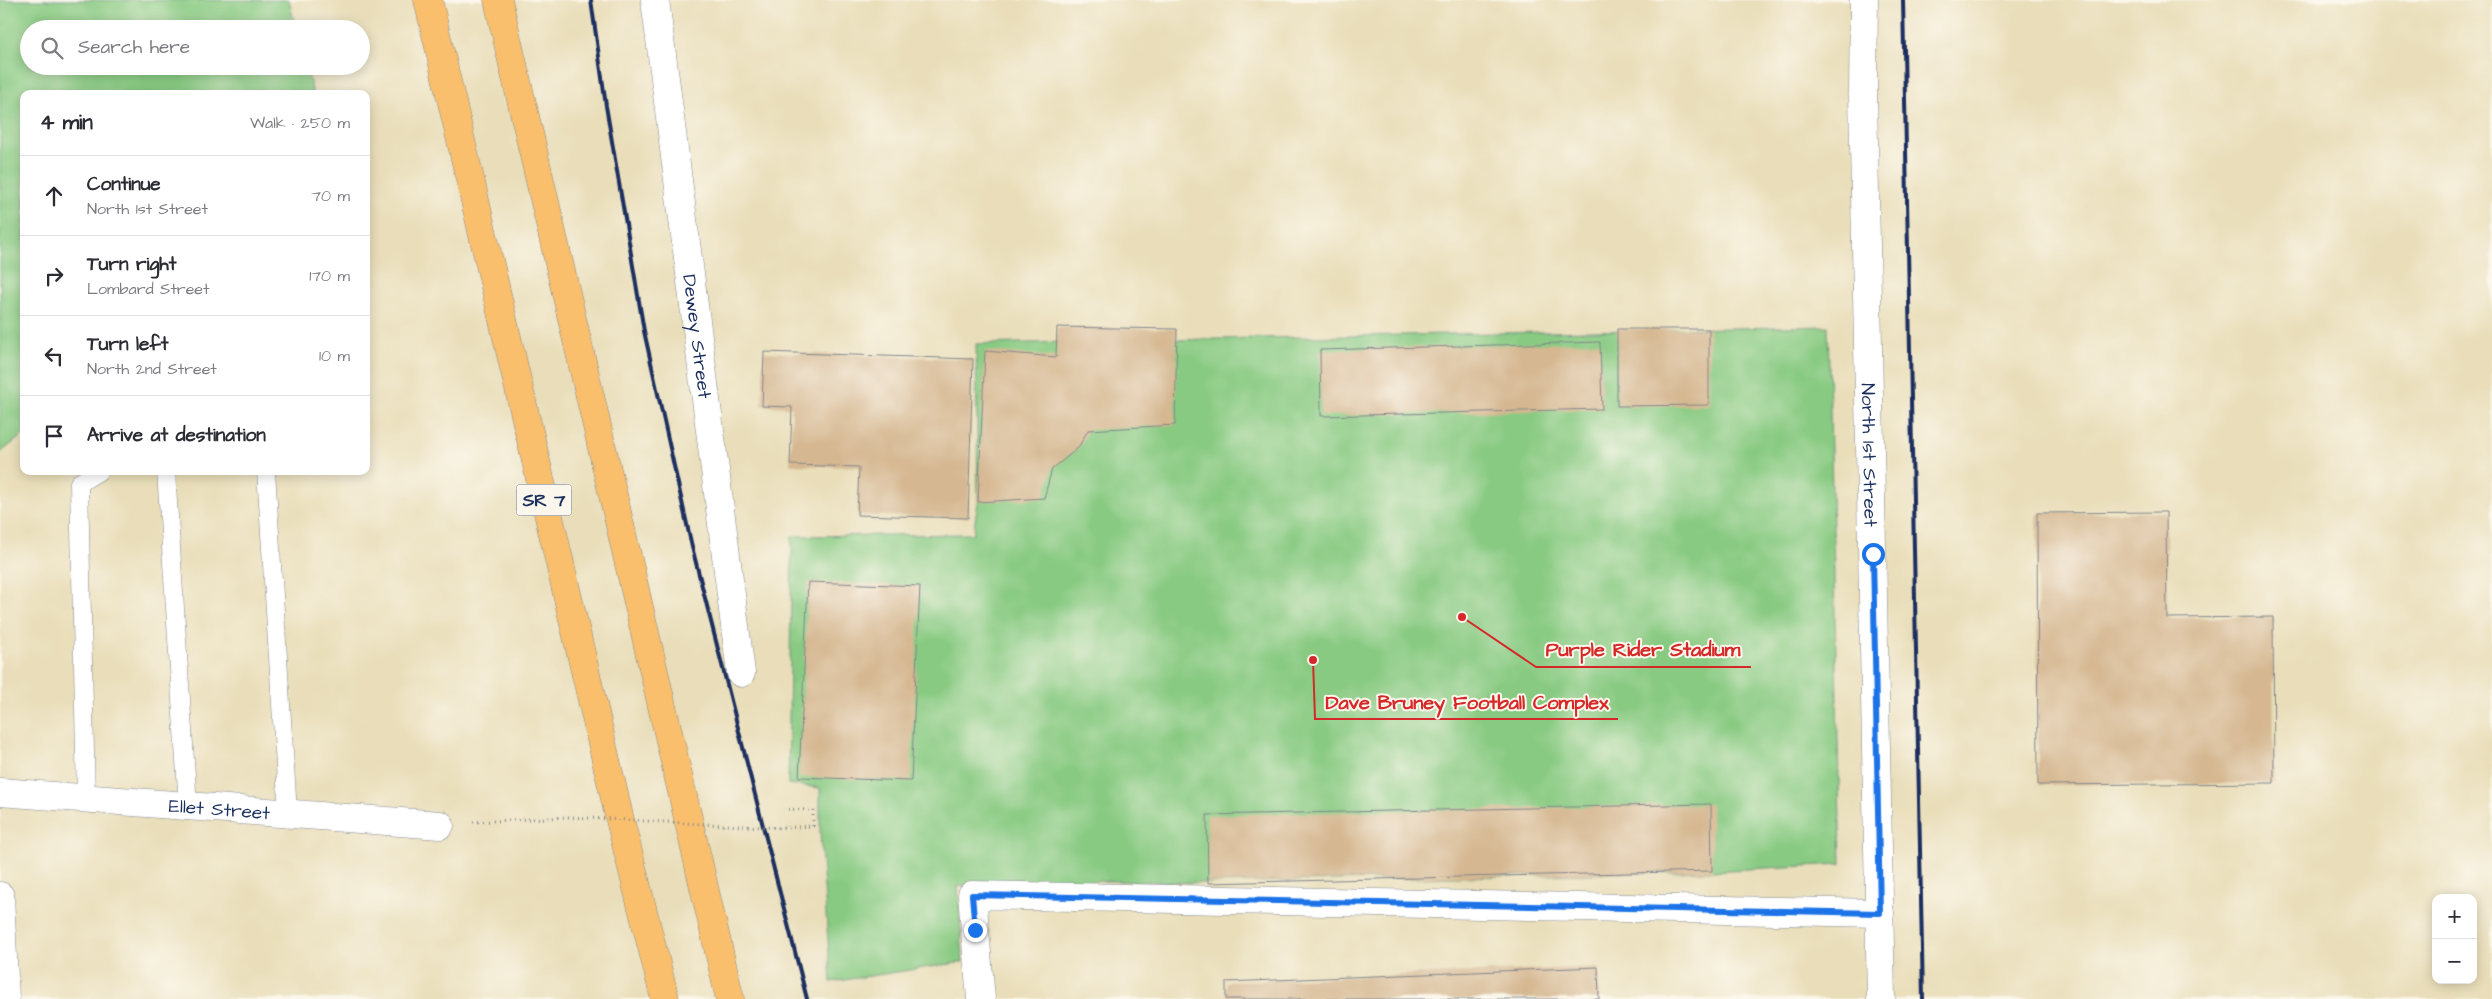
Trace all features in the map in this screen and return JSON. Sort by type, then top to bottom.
[{"type":"highway","name":"SR 7","points":[[428,0],[606,762],[665,999]]},
{"type":"highway","points":[[498,0],[730,999]]},
{"type":"street","name":"Dewey Street","points":[[655,0],[740,673]]},
{"type":"street","name":"North 1st Street","points":[[1864,0],[1863,94],[1881,999]]},
{"type":"street","name":"Ellet Street","points":[[0,792],[440,825]]},
{"type":"street","points":[[981,999],[972,895],[1880,913]]},
{"type":"street","points":[[0,896],[6,999]]},
{"type":"lane","points":[[86,798],[79,483],[92,475]]},
{"type":"lane","points":[[166,475],[188,806]]},
{"type":"lane","points":[[266,475],[288,813]]},
{"type":"path","points":[[510,818],[568,817],[783,828],[813,826],[814,810],[784,809]]},
{"type":"green space","points":[[0,0],[289,0],[294,20],[20,20],[20,75],[308,75],[312,90],[20,90],[20,437],[0,453]]},
{"type":"green space","points":[[1828,326],[1841,864],[1712,871],[1208,883],[1110,881],[958,886],[963,962],[831,982],[820,832],[820,788],[788,784],[792,536],[973,534],[978,502],[976,344]]},
{"type":"building","points":[[1057,327],[1177,329],[1175,425],[1088,430],[1078,448],[1052,469],[1044,498],[978,502],[985,351],[1056,357]]},
{"type":"building","points":[[1617,329],[1709,329],[1709,405],[1617,406]]},
{"type":"building","points":[[1600,342],[1602,409],[1321,416],[1320,350]]},
{"type":"building","points":[[764,352],[973,359],[968,518],[857,515],[859,467],[790,465],[792,407],[762,406]]},
{"type":"building","points":[[2166,512],[2167,618],[2273,617],[2274,783],[2038,785],[2037,513]]},
{"type":"building","points":[[808,582],[920,586],[911,781],[799,777]]},
{"type":"building","points":[[1711,804],[1712,871],[1208,883],[1207,815]]},
{"type":"building","points":[[1598,967],[1599,999],[1226,999],[1226,982]]},
{"type":"railway","points":[[591,0],[606,106],[644,331],[692,547],[807,999]]},
{"type":"railway","points":[[1903,0],[1923,999]]},
{"type":"place","name":"Purple Rider Stadium","points":[[1462,617]]},
{"type":"place","name":"Dave Bruney Football Complex","points":[[1313,660]]},
{"type":"route","points":[[975,930],[972,895],[1880,913],[1873,554]]}]
